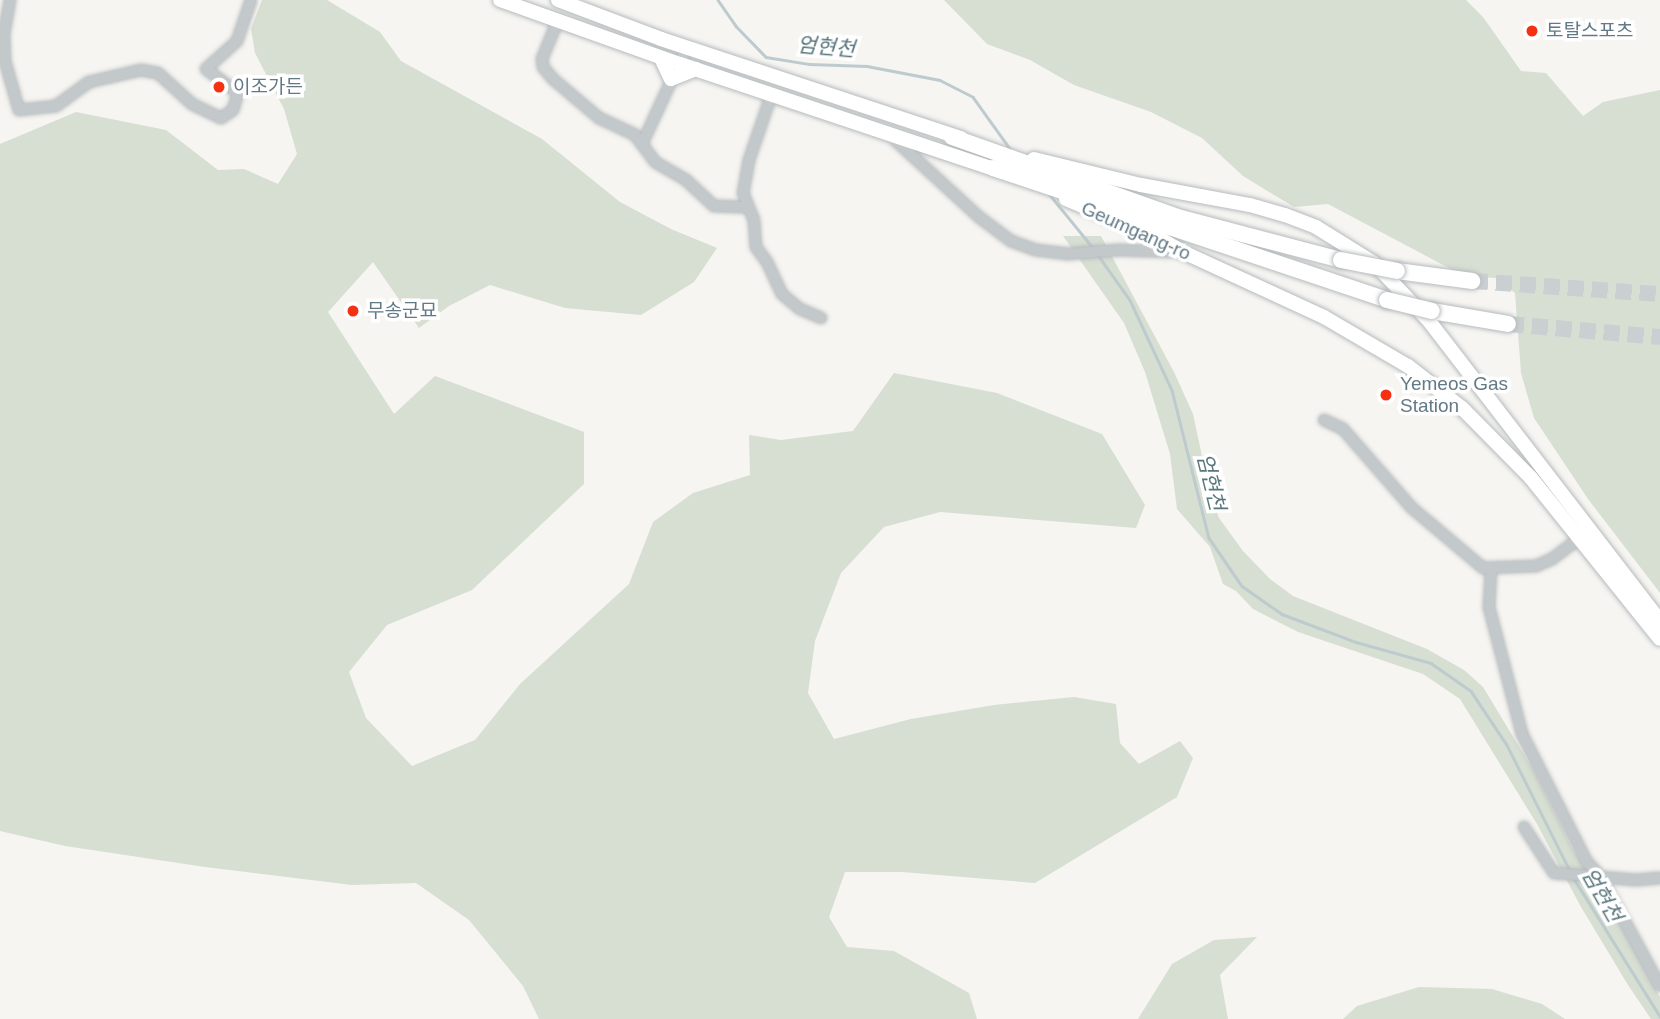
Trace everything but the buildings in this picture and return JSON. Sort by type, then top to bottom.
[{"type":"highway","points":[[960,139],[1062,172],[1213,228],[1341,260],[1472,281]]},
{"type":"highway","points":[[993,168],[1091,205],[1387,300],[1508,324]]},
{"type":"main road","points":[[500,0],[661,58],[993,168]]},
{"type":"main road","points":[[558,0],[687,47],[960,139]]},
{"type":"main road","points":[[661,58],[671,79],[696,69]]},
{"type":"main road","points":[[1062,172],[1262,208],[1316,227],[1374,263],[1400,288],[1660,621]]},
{"type":"main road","name":"Geumgang-ro","points":[[1091,205],[1183,252],[1324,317],[1408,366],[1482,427],[1531,478],[1581,537],[1660,639]]},
{"type":"street","points":[[10,0],[4,34],[5,61],[19,110],[56,106],[89,82],[141,70],[158,73],[192,104],[221,118],[233,110],[238,93],[206,69],[237,41],[251,0]]},
{"type":"street","points":[[558,19],[542,59],[543,67],[599,118],[635,135],[655,162],[686,180],[714,205],[748,207]]},
{"type":"street","points":[[642,144],[687,47]]},
{"type":"street","points":[[772,93],[748,160],[743,192],[754,220],[756,247],[767,262],[782,294],[800,309],[821,318]]},
{"type":"street","points":[[885,131],[979,217],[1011,241],[1036,250],[1067,254],[1114,251],[1183,252]]},
{"type":"street","points":[[1324,420],[1343,429],[1412,508],[1482,568],[1536,566],[1552,559],[1581,537]]},
{"type":"street","points":[[1491,569],[1489,607],[1522,734],[1587,862],[1600,876],[1660,986]]},
{"type":"street","points":[[1524,827],[1554,873],[1636,880],[1660,878]]},
{"type":"shaded area","points":[[262,0],[327,0],[380,32],[401,61],[542,139],[620,202],[671,229],[717,248],[694,282],[641,315],[565,308],[490,285],[449,306],[419,328],[373,262],[328,312],[394,414],[435,376],[584,432],[584,484],[472,590],[387,625],[349,672],[366,718],[412,766],[475,740],[520,684],[629,584],[653,522],[693,493],[750,475],[749,435],[781,440],[853,431],[894,373],[997,393],[1102,434],[1145,505],[1136,528],[940,512],[884,527],[841,573],[815,641],[808,693],[834,739],[911,719],[994,705],[1074,697],[1116,704],[1120,743],[1139,764],[1180,741],[1193,758],[1177,797],[1035,883],[902,872],[845,872],[829,917],[847,947],[894,951],[969,993],[977,1019],[539,1019],[523,986],[469,920],[416,883],[352,885],[205,867],[65,846],[0,831],[0,144],[76,112],[166,130],[218,170],[244,169],[278,184],[297,154],[284,109],[255,53],[251,29]]},
{"type":"shaded area","points":[[944,0],[1466,0],[1483,17],[1521,71],[1546,73],[1583,116],[1603,102],[1660,90],[1660,593],[1588,499],[1534,418],[1521,373],[1515,293],[1496,278],[1464,276],[1328,204],[1294,207],[1243,176],[1202,138],[1151,112],[1074,85],[1030,60],[987,44]]},
{"type":"shaded area","points":[[1063,236],[1101,236],[1174,372],[1193,414],[1209,489],[1219,518],[1243,551],[1270,579],[1293,596],[1427,649],[1464,670],[1483,687],[1535,773],[1572,848],[1613,910],[1660,997],[1660,1019],[1651,1019],[1628,985],[1581,907],[1537,824],[1460,699],[1423,674],[1298,632],[1253,609],[1236,591],[1223,584],[1210,547],[1177,509],[1170,454],[1145,372],[1124,323]]},
{"type":"shaded area","points":[[1257,937],[1220,975],[1228,1019],[1138,1019],[1172,964],[1214,940]]},
{"type":"shaded area","points":[[1419,987],[1492,989],[1542,1004],[1565,1019],[1343,1019],[1357,1006]]},
{"type":"waterway","name":"엄현천","points":[[718,0],[736,26],[766,57],[809,64],[867,66],[940,80],[973,97],[1011,150]]},
{"type":"waterway","name":"엄현천","points":[[1050,195],[1094,249]]},
{"type":"waterway","name":"엄현천","points":[[1098,255],[1130,300],[1172,390],[1209,538],[1242,586],[1282,614],[1356,642],[1431,663],[1471,691],[1507,745],[1570,871]]},
{"type":"waterway","name":"엄현천","points":[[1573,877],[1660,1016]]},
{"type":"tunnel","points":[[1472,281],[1660,294]]},
{"type":"tunnel","points":[[1508,324],[1660,337]]},
{"type":"place","name":"토탈스포츠","points":[[1532,31]]},
{"type":"place","name":"이조가든","points":[[219,87]]},
{"type":"place","name":"무송군묘","points":[[353,311]]},
{"type":"place","name":"Yemeos Gas Station","points":[[1386,395]]}]
